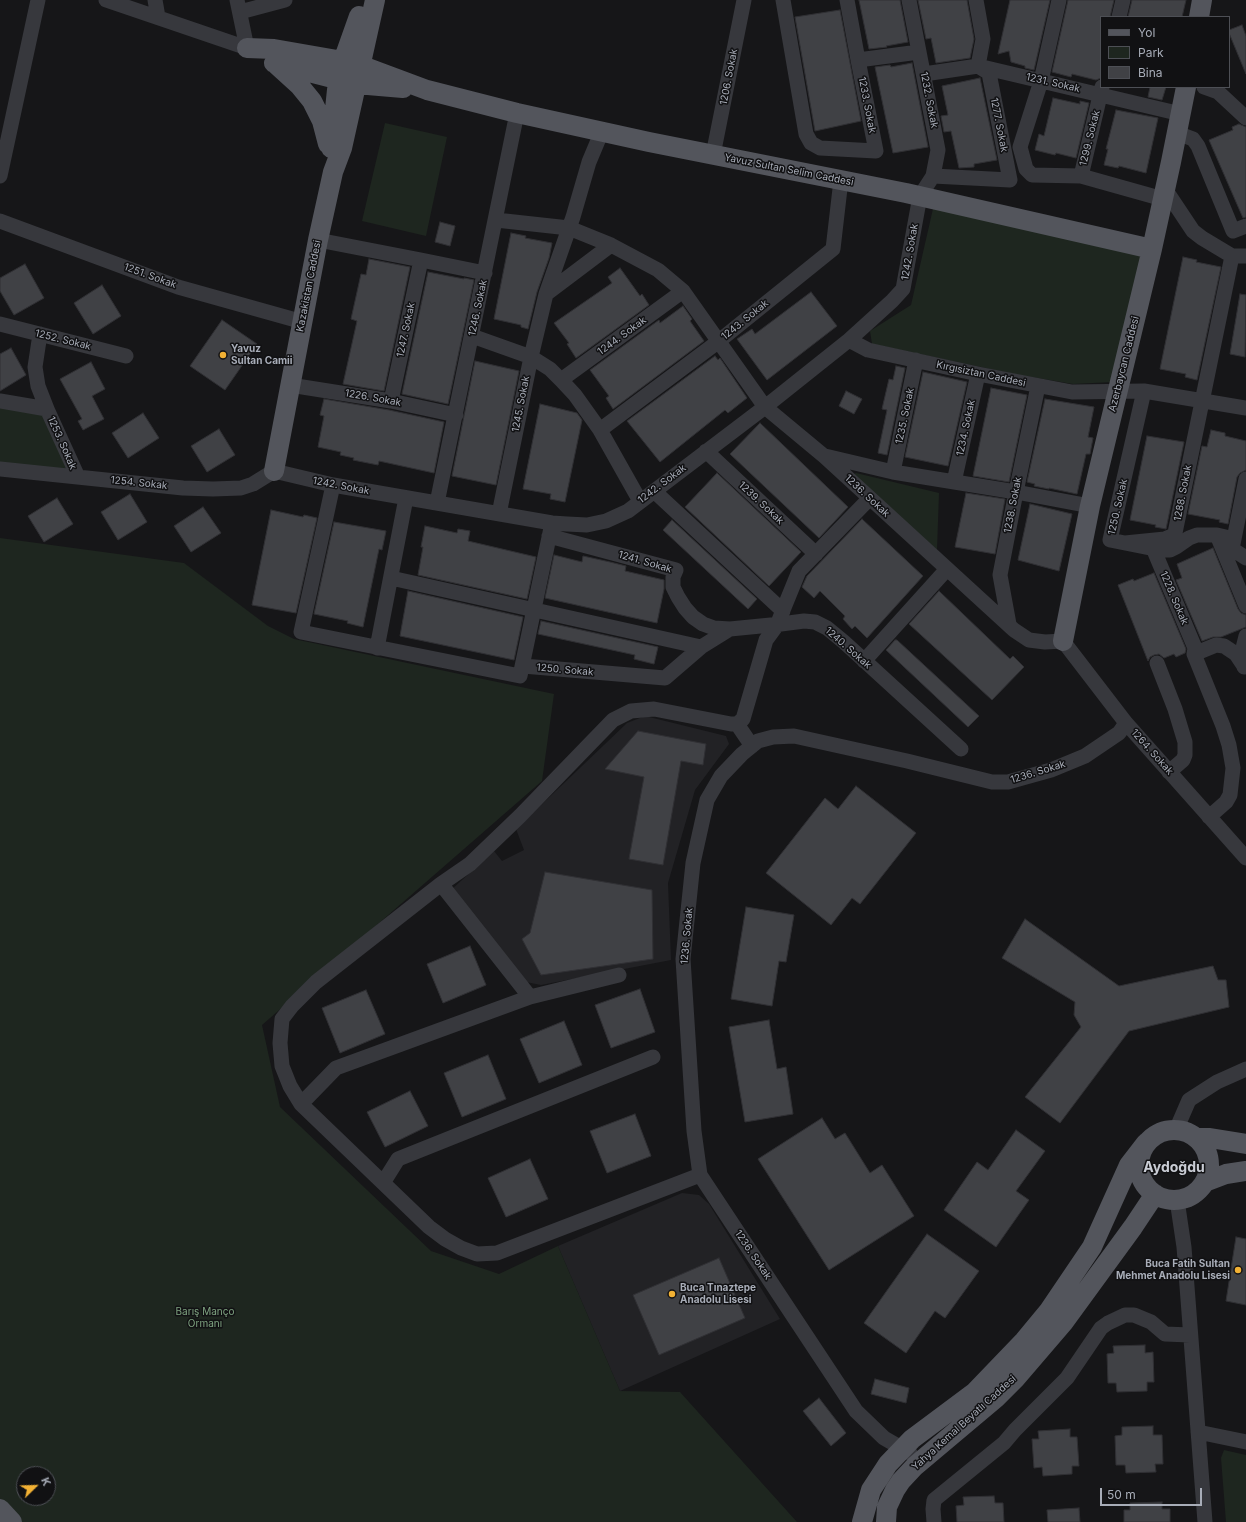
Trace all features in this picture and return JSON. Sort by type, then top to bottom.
[{"type":"main road","points":[[352,63],[348,50],[365,0]]},
{"type":"main road","points":[[347,82],[352,63],[375,0]]},
{"type":"main road","points":[[1199,16],[1202,0]]},
{"type":"main road","points":[[247,48],[274,49],[352,63],[427,90]]},
{"type":"main road","points":[[247,48],[274,63],[299,85],[312,101],[322,121],[330,151]]},
{"type":"main road","points":[[274,63],[347,82],[427,90]]},
{"type":"main road","name":"Kazakistan Caddesi","points":[[333,172],[330,151],[347,82]]},
{"type":"main road","name":"Kazakistan Caddesi","points":[[274,471],[318,240],[333,172],[342,148],[347,82]]},
{"type":"main road","name":"Azerbaycan Caddesi","points":[[1063,641],[1090,506],[1116,392],[1152,249],[1186,88]]},
{"type":"main road","name":"Yavuz Sultan Selim Caddesi","points":[[427,90],[517,113],[713,155],[920,196],[1152,249]]},
{"type":"main road","points":[[1176,1130],[1186,1132],[1196,1138],[1204,1147],[1208,1158],[1209,1170],[1198,1191],[1188,1197],[1177,1200],[1165,1199],[1154,1194],[1146,1187],[1140,1176],[1139,1165],[1140,1154],[1146,1143],[1154,1136],[1164,1131],[1176,1130]]},
{"type":"main road","points":[[1196,1138],[1210,1138],[1246,1144]]},
{"type":"main road","name":"Yahya Kemal Beyatlı Caddesi","points":[[862,1522],[867,1500],[875,1482],[888,1464],[912,1439],[975,1392],[1014,1352],[1043,1318],[1092,1247],[1129,1166],[1146,1143]]},
{"type":"main road","points":[[1204,1182],[1226,1174],[1246,1171]]},
{"type":"main road","name":"Yahya Kemal Beyatlı Caddesi","points":[[886,1522],[887,1506],[895,1490],[907,1474],[997,1398],[1026,1367],[1063,1323],[1133,1228],[1154,1194]]},
{"type":"main road","points":[[0,1509],[12,1522]]},
{"type":"street","points":[[0,176],[38,0]]},
{"type":"street","points":[[106,0],[247,48]]},
{"type":"street","points":[[155,0],[158,18]]},
{"type":"street","points":[[247,48],[238,6],[285,0]]},
{"type":"street","name":"1206. Sokak","points":[[713,155],[744,0]]},
{"type":"street","name":"1233. Sokak","points":[[783,0],[806,134],[812,143],[820,148],[876,151],[847,0]]},
{"type":"street","name":"1232. Sokak","points":[[909,0],[938,150],[933,176],[920,196]]},
{"type":"street","points":[[976,0],[983,39],[978,66]]},
{"type":"street","points":[[1032,175],[1026,169],[1020,147],[1041,81],[1059,0]]},
{"type":"street","points":[[1119,16],[1123,0]]},
{"type":"street","points":[[858,60],[919,52]]},
{"type":"street","name":"1231. Sokak","points":[[924,74],[978,66],[1041,81],[1101,91],[1181,114]]},
{"type":"street","name":"1277. Sokak","points":[[978,66],[988,73],[1010,180]]},
{"type":"street","points":[[1207,88],[1218,92],[1246,118]]},
{"type":"street","points":[[1222,88],[1229,103]]},
{"type":"street","name":"1299. Sokak","points":[[1101,91],[1080,176],[1164,194]]},
{"type":"street","name":"1246. Sokak","points":[[437,503],[517,113]]},
{"type":"street","name":"1245. Sokak","points":[[499,514],[531,357],[546,294],[569,228],[589,162],[602,131]]},
{"type":"street","points":[[1177,133],[1193,139],[1198,146],[1233,231],[1246,226]]},
{"type":"street","points":[[933,176],[1010,180],[1032,175],[1080,176]]},
{"type":"street","name":"1243. Sokak","points":[[600,430],[719,341],[833,250],[841,180]]},
{"type":"street","points":[[1164,194],[1193,231],[1202,238],[1239,256]]},
{"type":"street","name":"1242. Sokak","points":[[274,471],[332,485],[499,514],[550,530],[606,521],[628,511],[764,407],[849,340],[892,302],[903,289],[920,196]]},
{"type":"street","name":"1236. Sokak","points":[[496,220],[569,228],[611,245],[658,270],[683,291],[764,407],[824,456],[869,499],[1014,630],[1029,640],[1045,642],[1063,641]]},
{"type":"street","name":"1251. Sokak","points":[[0,221],[178,287],[303,322]]},
{"type":"street","points":[[318,240],[485,273]]},
{"type":"street","points":[[546,294],[611,245]]},
{"type":"street","name":"1288. Sokak","points":[[1125,543],[1166,539],[1175,533],[1201,401],[1239,256]]},
{"type":"street","name":"1247. Sokak","points":[[391,401],[421,260]]},
{"type":"street","name":"1244. Sokak","points":[[561,380],[683,291]]},
{"type":"street","name":"1252. Sokak","points":[[0,324],[126,356]]},
{"type":"street","points":[[40,334],[35,367],[38,386],[47,409]]},
{"type":"street","points":[[472,336],[531,357],[550,369],[575,395],[600,430],[640,501]]},
{"type":"street","name":"Kırgısiztan Caddesi","points":[[849,340],[868,350],[978,374],[1072,392],[1144,391],[1246,408]]},
{"type":"street","name":"1235. Sokak","points":[[893,472],[916,360]]},
{"type":"street","name":"1234. Sokak","points":[[954,482],[978,374]]},
{"type":"street","name":"1226. Sokak","points":[[290,385],[391,401],[456,415]]},
{"type":"street","name":"1238. Sokak","points":[[1009,624],[1000,574],[1038,386]]},
{"type":"street","name":"1250. Sokak","points":[[1144,391],[1110,540],[1170,550],[1189,538],[1197,535],[1217,535],[1234,539]]},
{"type":"street","name":"1253. Sokak","points":[[0,401],[47,409],[78,477]]},
{"type":"street","name":"1239. Sokak","points":[[706,451],[816,554]]},
{"type":"street","name":"1236. Sokak","points":[[824,456],[893,472],[1016,492],[1090,506]]},
{"type":"street","name":"1254. Sokak","points":[[0,469],[213,490],[241,488],[253,484],[274,471]]},
{"type":"street","points":[[1246,479],[1232,549],[1246,558]]},
{"type":"street","name":"1250. Sokak","points":[[332,485],[301,632],[520,676],[522,666],[665,678],[701,647],[730,630]]},
{"type":"street","points":[[654,491],[780,618]]},
{"type":"street","points":[[377,648],[406,498]]},
{"type":"street","points":[[700,1175],[497,1253],[477,1254],[461,1248],[445,1239],[429,1227],[301,1104],[290,1086],[282,1066],[280,1043],[282,1019],[292,1006],[316,982],[441,884],[470,864],[520,816],[613,720],[631,711],[654,709],[731,724],[737,724],[743,719],[766,640],[780,618],[799,571],[869,499]]},
{"type":"street","points":[[522,666],[550,530]]},
{"type":"street","name":"1241. Sokak","points":[[550,530],[676,570],[673,577],[673,587],[678,597],[685,608],[703,624],[714,628],[730,630],[780,618]]},
{"type":"street","points":[[1217,535],[1246,606]]},
{"type":"street","name":"1228. Sokak","points":[[1153,548],[1223,726],[1229,745],[1233,768],[1231,787],[1226,802],[1209,817]]},
{"type":"street","points":[[864,661],[947,569]]},
{"type":"street","points":[[391,578],[701,647]]},
{"type":"street","name":"1240. Sokak","points":[[780,618],[815,622],[827,628],[961,749]]},
{"type":"street","points":[[1245,670],[1243,648],[1246,636]]},
{"type":"street","name":"1264. Sokak","points":[[1063,641],[1126,723],[1246,858]]},
{"type":"street","points":[[1194,651],[1216,645],[1224,646],[1236,654],[1245,670]]},
{"type":"street","points":[[1157,664],[1175,709],[1185,742],[1185,755],[1183,760],[1169,772]]},
{"type":"street","name":"1236. Sokak","points":[[923,1460],[884,1438],[856,1411],[700,1175],[694,1131],[683,959],[693,863],[707,800],[721,776],[742,754],[758,741],[773,736],[794,736],[907,760],[992,782],[1008,782],[1051,770],[1085,756],[1119,733],[1126,723]]},
{"type":"street","points":[[737,724],[752,746]]},
{"type":"street","points":[[441,884],[530,997]]},
{"type":"street","points":[[301,1104],[336,1068],[530,997],[619,975]]},
{"type":"street","points":[[383,1183],[398,1159],[653,1057]]},
{"type":"street","points":[[1176,1130],[1189,1100],[1217,1082],[1246,1069]]},
{"type":"street","points":[[1177,1200],[1184,1247],[1205,1522]]},
{"type":"street","points":[[934,1522],[934,1500],[1004,1443],[1067,1378],[1101,1328],[1108,1323],[1134,1314],[1151,1322],[1165,1334],[1190,1335]]},
{"type":"street","points":[[1198,1432],[1246,1442]]},
{"type":"shaded area","points":[[645,716],[726,736],[729,744],[695,790],[668,883],[671,960],[541,985],[526,982],[451,890],[494,851],[502,861],[524,850],[516,829],[627,723]]},
{"type":"shaded area","name":"Buca Tınaztepe Anadolu Lisesi","points":[[682,1193],[699,1195],[709,1204],[780,1319],[620,1391],[558,1246]]},
{"type":"green space","points":[[385,123],[447,137],[426,236],[362,221]]},
{"type":"green space","points":[[935,200],[1143,251],[1113,382],[1073,384],[1014,374],[872,344],[870,331],[911,305]]},
{"type":"green space","points":[[0,401],[47,409],[78,477],[0,469]]},
{"type":"green space","points":[[856,473],[939,493],[937,550],[852,475]]},
{"type":"green space","name":"Barış Manço Ormanı","points":[[0,538],[184,563],[268,626],[294,639],[554,694],[542,781],[262,1025],[280,1107],[431,1251],[499,1274],[558,1246],[620,1391],[680,1392],[797,1522],[9,1522],[0,1511]]},
{"type":"green space","points":[[1224,1450],[1246,1455],[1246,1522],[1226,1522],[1221,1458]]},
{"type":"building","points":[[859,0],[900,0],[908,42],[886,46],[887,47],[869,49]]},
{"type":"building","points":[[918,0],[967,0],[974,39],[970,58],[936,63],[931,38],[926,39]]},
{"type":"building","points":[[1010,0],[1050,0],[1034,70],[1011,62],[1009,51],[998,54]]},
{"type":"building","points":[[1068,0],[1114,0],[1110,16],[1100,16],[1100,78],[1096,80],[1072,74],[1071,77],[1052,72]]},
{"type":"building","points":[[1132,0],[1186,0],[1182,16],[1128,16]]},
{"type":"building","points":[[840,10],[861,121],[815,131],[795,17]]},
{"type":"building","points":[[1242,25],[1246,36],[1246,74],[1230,35],[1230,30]]},
{"type":"building","points":[[912,63],[928,147],[893,153],[875,67],[890,65],[891,67]]},
{"type":"building","points":[[980,78],[997,160],[974,164],[974,167],[959,168],[951,131],[944,132],[941,116],[948,115],[942,86]]},
{"type":"building","points":[[1150,88],[1166,88],[1162,100],[1148,97]]},
{"type":"building","points":[[1053,98],[1080,104],[1080,101],[1089,103],[1076,158],[1035,150],[1039,134],[1044,136]]},
{"type":"building","points":[[1116,110],[1158,118],[1146,173],[1119,166],[1118,168],[1104,165],[1108,149],[1106,149]]},
{"type":"building","points":[[1239,124],[1246,127],[1246,217],[1243,218],[1209,140],[1233,130],[1232,127]]},
{"type":"building","points":[[440,222],[455,226],[450,246],[435,242]]},
{"type":"building","points":[[511,233],[526,236],[525,238],[552,243],[549,258],[537,292],[528,329],[521,327],[521,325],[494,319]]},
{"type":"building","points":[[1183,257],[1197,260],[1196,262],[1221,267],[1197,380],[1185,377],[1186,374],[1160,369]]},
{"type":"building","points":[[369,259],[410,267],[384,391],[343,384],[357,321],[351,319],[361,274],[366,275]]},
{"type":"building","points":[[25,264],[44,298],[14,315],[0,291],[0,278]]},
{"type":"building","points":[[620,268],[640,296],[642,294],[649,305],[576,358],[567,344],[569,343],[554,323],[612,283],[608,277]]},
{"type":"building","points":[[428,272],[474,280],[448,404],[402,394]]},
{"type":"building","points":[[102,285],[121,316],[93,334],[74,303]]},
{"type":"building","points":[[811,292],[837,326],[767,380],[737,339],[752,329],[755,334]]},
{"type":"building","points":[[1240,294],[1246,295],[1245,357],[1230,354]]},
{"type":"building","points":[[683,306],[692,319],[690,321],[704,341],[613,409],[606,398],[609,396],[590,370],[659,320],[660,323]]},
{"type":"building","name":"Yavuz Sultan Camii","points":[[222,320],[257,344],[225,390],[190,366]]},
{"type":"building","points":[[11,348],[26,375],[0,391],[0,354]]},
{"type":"building","points":[[715,356],[718,360],[720,358],[747,398],[728,413],[725,410],[660,462],[627,421]]},
{"type":"building","points":[[475,361],[519,371],[496,485],[452,476]]},
{"type":"building","points":[[91,362],[105,389],[92,396],[104,419],[83,430],[78,421],[82,419],[60,379]]},
{"type":"building","points":[[896,366],[905,368],[887,455],[878,453],[887,410],[882,409],[889,379],[893,380]]},
{"type":"building","points":[[923,372],[967,382],[948,466],[905,457]]},
{"type":"building","points":[[991,388],[1027,395],[1009,482],[973,476]]},
{"type":"building","points":[[846,391],[862,399],[854,414],[839,406]]},
{"type":"building","points":[[324,399],[389,410],[444,422],[434,473],[379,461],[378,465],[353,460],[354,458],[340,455],[341,452],[318,447],[324,416],[320,415]]},
{"type":"building","points":[[1045,399],[1094,407],[1088,437],[1093,438],[1090,454],[1086,454],[1077,494],[1034,486],[1035,484],[1027,482]]},
{"type":"building","points":[[540,404],[577,413],[582,420],[565,502],[550,499],[551,494],[523,489]]},
{"type":"building","points":[[143,413],[159,438],[128,458],[112,433]]},
{"type":"building","points":[[760,423],[848,507],[819,538],[730,454]]},
{"type":"building","points":[[219,429],[235,455],[207,472],[191,446]]},
{"type":"building","points":[[1211,430],[1225,433],[1225,436],[1246,441],[1246,470],[1240,473],[1237,477],[1228,524],[1219,522],[1220,520],[1188,514],[1202,446],[1207,447]]},
{"type":"building","points":[[1147,436],[1184,442],[1166,529],[1155,527],[1156,525],[1130,520]]},
{"type":"building","points":[[717,473],[801,552],[769,586],[685,507]]},
{"type":"building","points":[[966,493],[1005,499],[995,554],[955,547]]},
{"type":"building","points":[[130,494],[147,522],[118,540],[101,512]]},
{"type":"building","points":[[57,498],[73,524],[44,542],[28,516]]},
{"type":"building","points":[[1030,504],[1072,514],[1059,571],[1018,560]]},
{"type":"building","points":[[203,507],[221,533],[191,552],[174,526]]},
{"type":"building","points":[[271,510],[303,517],[304,515],[317,518],[296,613],[252,605]]},
{"type":"building","points":[[862,519],[923,576],[867,638],[855,626],[852,629],[843,619],[845,616],[820,591],[814,598],[802,587],[807,576]]},
{"type":"building","points":[[672,520],[757,599],[748,609],[663,530]]},
{"type":"building","points":[[334,522],[386,531],[382,550],[379,549],[363,627],[347,623],[348,621],[314,614]]},
{"type":"building","points":[[425,526],[457,533],[458,529],[470,531],[468,541],[536,557],[527,599],[418,575]]},
{"type":"building","points":[[1213,548],[1238,609],[1241,613],[1246,615],[1246,627],[1221,637],[1213,637],[1202,641],[1176,580],[1182,578],[1177,564]]},
{"type":"building","points":[[554,555],[582,562],[583,556],[610,562],[626,566],[625,571],[664,580],[664,589],[657,623],[545,598]]},
{"type":"building","points":[[1154,573],[1186,649],[1185,653],[1176,657],[1174,654],[1164,658],[1159,654],[1150,657],[1148,661],[1118,585],[1133,579],[1134,581]]},
{"type":"building","points":[[408,591],[523,617],[514,660],[400,636]]},
{"type":"building","points":[[939,591],[1010,659],[1013,656],[1024,667],[992,700],[909,624]]},
{"type":"building","points":[[541,621],[658,647],[654,664],[634,659],[635,655],[538,634]]},
{"type":"building","points":[[895,640],[897,640],[979,716],[968,727],[886,650]]},
{"type":"building","points":[[638,731],[706,744],[703,765],[681,761],[663,865],[629,859],[644,777],[605,769]]},
{"type":"building","points":[[856,786],[916,833],[860,904],[852,898],[831,925],[766,873],[825,798],[838,809]]},
{"type":"building","points":[[545,872],[652,890],[653,959],[541,975],[522,939],[530,933]]},
{"type":"building","points":[[746,907],[794,915],[786,962],[779,961],[772,1006],[731,999]]},
{"type":"building","points":[[1025,919],[1119,986],[1213,966],[1218,980],[1226,980],[1229,1007],[1129,1031],[1060,1123],[1025,1097],[1081,1027],[1074,1015],[1075,1002],[1002,958]]},
{"type":"building","points":[[470,946],[486,985],[443,1003],[427,964]]},
{"type":"building","points":[[640,989],[655,1032],[611,1048],[595,1005]]},
{"type":"building","points":[[366,990],[385,1034],[340,1053],[322,1008]]},
{"type":"building","points":[[769,1020],[777,1069],[786,1067],[793,1114],[745,1122],[729,1027]]},
{"type":"building","points":[[564,1021],[582,1065],[539,1083],[520,1039]]},
{"type":"building","points":[[488,1055],[506,1099],[462,1117],[444,1073]]},
{"type":"building","points":[[410,1091],[428,1126],[385,1147],[367,1112]]},
{"type":"building","points":[[635,1114],[651,1156],[607,1173],[590,1131]]},
{"type":"building","points":[[822,1118],[835,1139],[845,1133],[870,1173],[882,1165],[914,1216],[829,1270],[758,1159]]},
{"type":"building","points":[[1016,1130],[1045,1151],[1016,1191],[1029,1200],[996,1247],[944,1210],[977,1162],[988,1170]]},
{"type":"building","points":[[530,1159],[548,1199],[506,1217],[488,1178]]},
{"type":"building","points":[[927,1234],[979,1271],[945,1318],[935,1311],[906,1353],[864,1323]]},
{"type":"building","name":"Buca Fatih Sultan Mehmet Anadolu Lisesi","points":[[1236,1237],[1246,1239],[1246,1305],[1226,1301]]},
{"type":"building","points":[[719,1258],[745,1318],[659,1355],[633,1295]]},
{"type":"building","points":[[1145,1345],[1145,1353],[1153,1352],[1154,1382],[1147,1382],[1147,1391],[1117,1392],[1116,1383],[1108,1383],[1107,1354],[1114,1353],[1113,1346]]},
{"type":"building","points":[[875,1379],[909,1388],[906,1403],[871,1394]]},
{"type":"building","points":[[819,1398],[846,1433],[831,1446],[803,1411]]},
{"type":"building","points":[[1153,1426],[1153,1435],[1162,1435],[1163,1464],[1155,1464],[1156,1472],[1126,1473],[1125,1465],[1116,1465],[1115,1436],[1122,1435],[1122,1427]]},
{"type":"building","points":[[1070,1429],[1070,1437],[1077,1437],[1079,1466],[1072,1466],[1072,1474],[1043,1476],[1042,1467],[1034,1468],[1032,1439],[1039,1439],[1038,1431]]},
{"type":"building","points":[[994,1496],[995,1503],[1003,1503],[1004,1522],[957,1522],[956,1506],[964,1505],[963,1497]]},
{"type":"building","points":[[1162,1502],[1162,1509],[1170,1509],[1170,1522],[1124,1522],[1124,1510],[1130,1510],[1130,1503]]},
{"type":"building","points":[[1079,1508],[1080,1522],[1048,1522],[1047,1510]]},
{"type":"place","name":"Yavuz Sultan Camii","points":[[223,355]]},
{"type":"place","name":"Buca Fatih Sultan Mehmet Anadolu Lisesi","points":[[1238,1270]]},
{"type":"place","name":"Buca Tınaztepe Anadolu Lisesi","points":[[672,1294]]},
{"type":"district","name":"Aydoğdu","points":[[1174,1168]]}]
